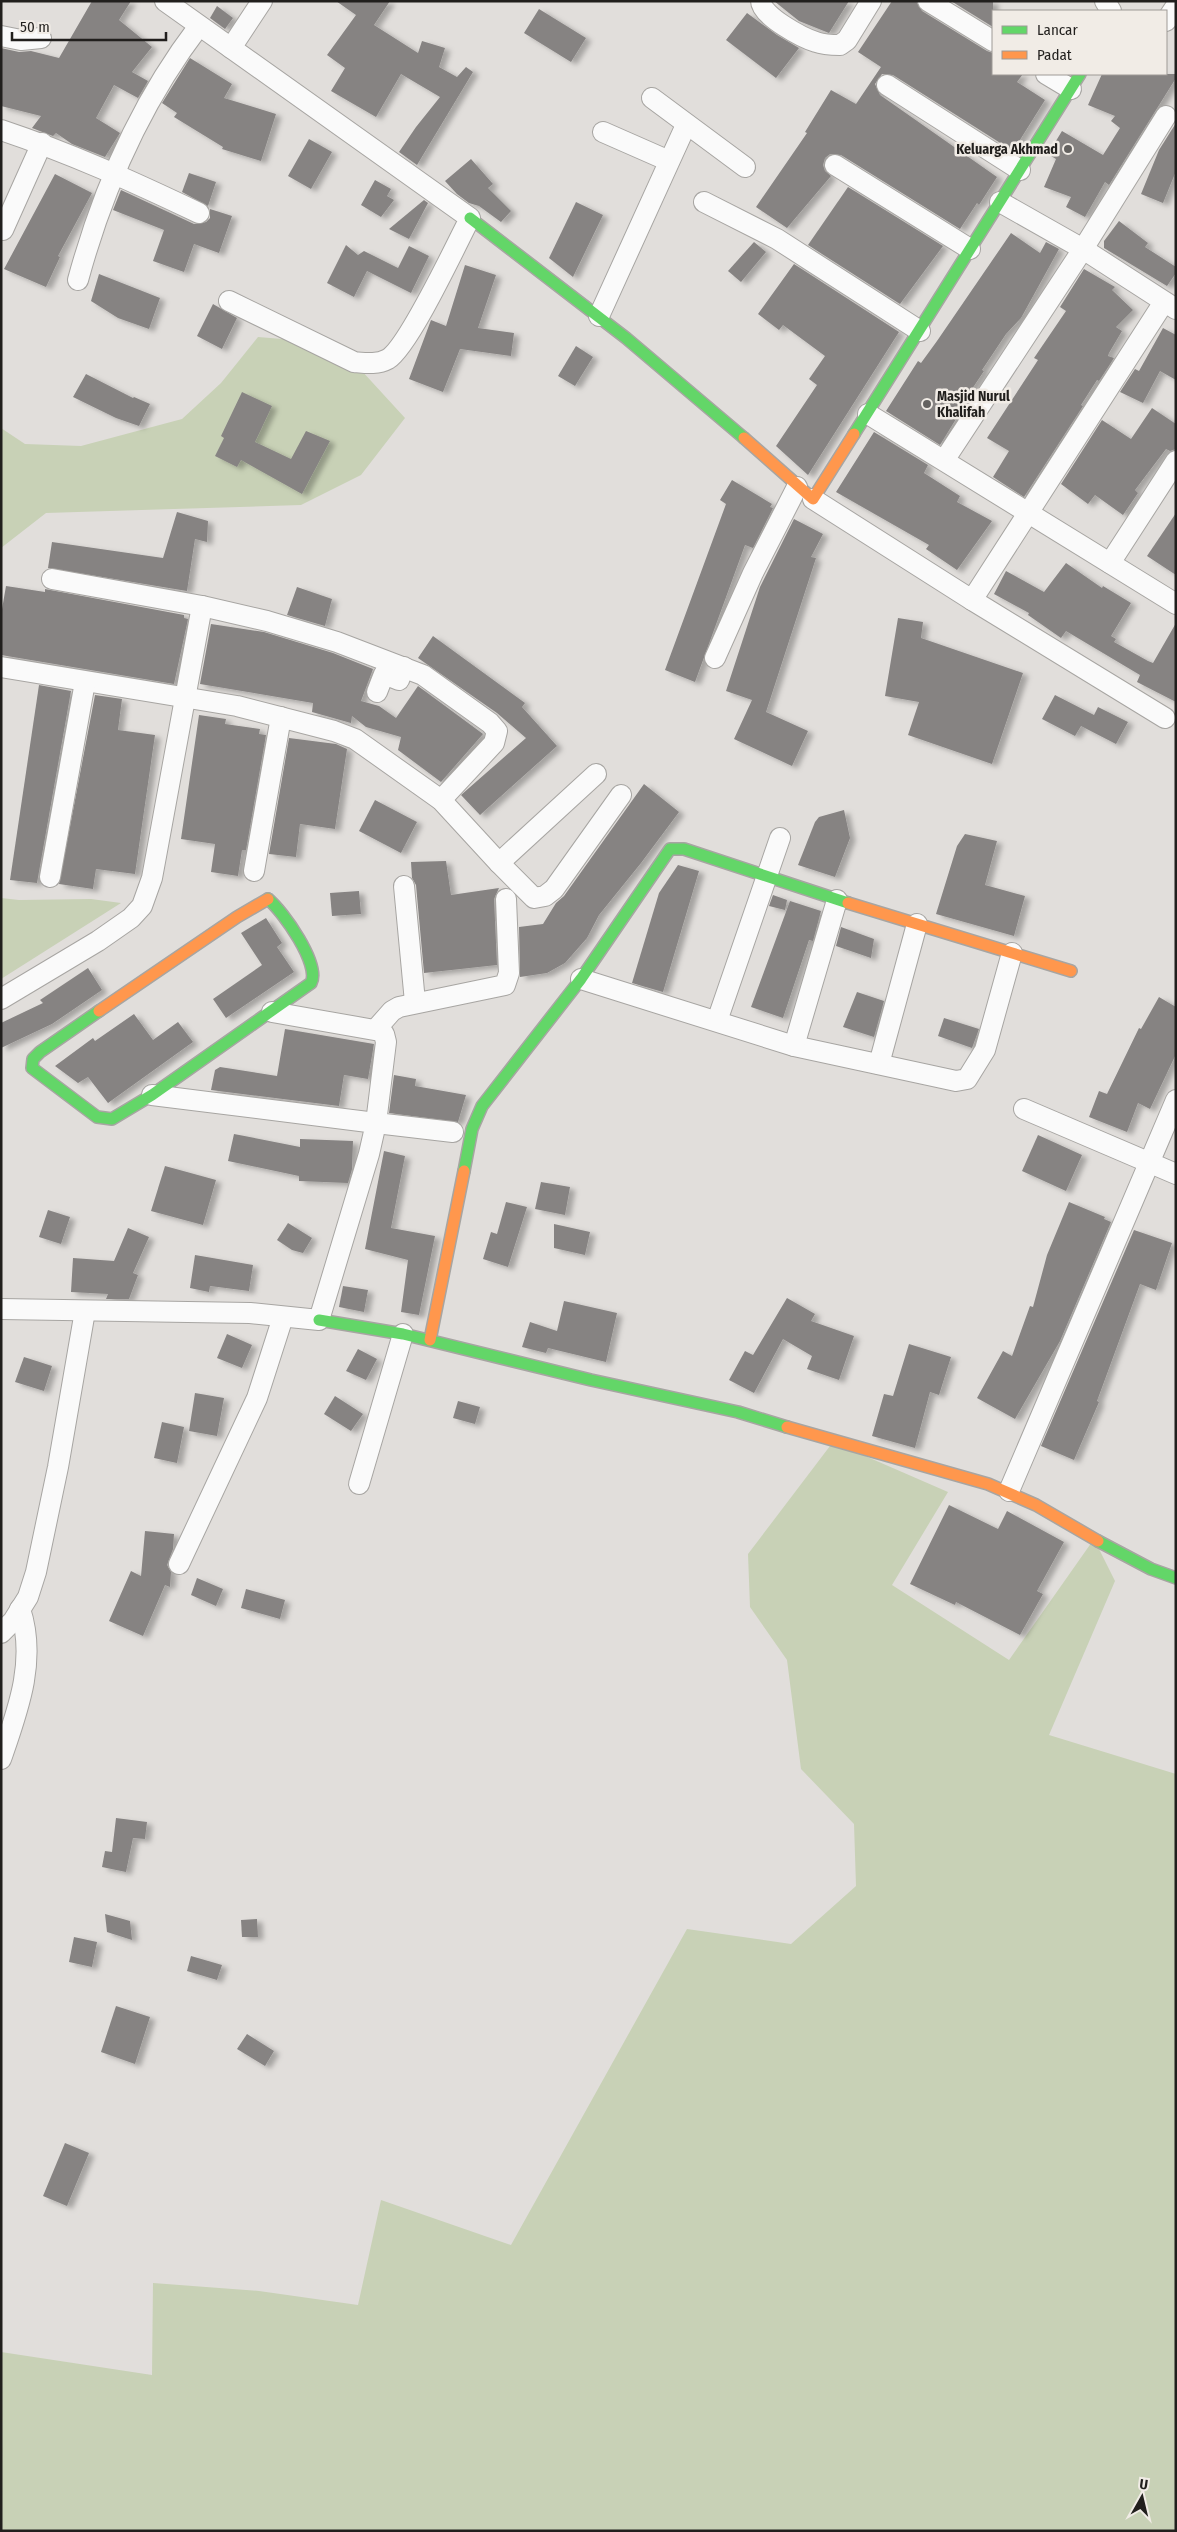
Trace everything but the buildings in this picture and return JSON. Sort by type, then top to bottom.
[{"type":"street","points":[[165,1],[470,218],[599,316],[719,414],[813,499],[972,600],[1164,718]]},
{"type":"street","points":[[231,48],[262,1]]},
{"type":"street","points":[[761,1],[761,6],[766,14],[782,24],[815,42],[840,45],[847,40],[871,1]]},
{"type":"street","points":[[928,1],[992,40]]},
{"type":"street","points":[[1167,20],[1176,6]]},
{"type":"street","points":[[78,280],[114,173],[147,104],[175,58],[200,26]]},
{"type":"street","points":[[1,36],[21,40],[41,38]]},
{"type":"street","points":[[813,499],[1076,81],[1050,75]]},
{"type":"street","points":[[887,85],[1020,170]]},
{"type":"street","points":[[652,98],[745,167]]},
{"type":"street","points":[[945,459],[1083,249],[1166,116]]},
{"type":"street","points":[[599,316],[686,125]]},
{"type":"street","points":[[1,130],[42,143],[114,173],[199,213]]},
{"type":"street","points":[[603,132],[669,161]]},
{"type":"street","points":[[3,230],[42,143]]},
{"type":"street","points":[[834,165],[970,249]]},
{"type":"street","points":[[704,202],[777,240],[920,331]]},
{"type":"street","points":[[972,600],[1170,305],[1083,249],[1000,202]]},
{"type":"street","points":[[229,301],[354,362],[373,364],[388,359],[413,324],[470,218]]},
{"type":"street","points":[[868,414],[945,459],[1028,514],[1176,604]]},
{"type":"street","points":[[1110,563],[1176,462]]},
{"type":"street","points":[[715,658],[753,573],[797,486]]},
{"type":"street","points":[[52,578],[202,606],[267,621],[337,642],[422,675],[490,723],[498,731],[494,743],[441,800]]},
{"type":"street","points":[[1,999],[98,940],[131,918],[142,906],[152,878],[202,606]]},
{"type":"street","points":[[1,667],[85,682],[186,696],[281,717],[355,738],[441,800],[534,898],[545,896],[554,889],[621,795]]},
{"type":"street","points":[[376,692],[384,674],[399,680],[404,667]]},
{"type":"street","points":[[50,877],[85,682]]},
{"type":"street","points":[[254,871],[281,717]]},
{"type":"street","points":[[499,863],[596,774]]},
{"type":"street","points":[[717,1021],[780,838]]},
{"type":"street","points":[[430,1340],[472,1129],[482,1106],[581,979],[670,849],[684,848],[837,900],[1071,971]]},
{"type":"street","points":[[404,886],[415,1002]]},
{"type":"street","points":[[376,1029],[392,1010],[415,1002],[501,987],[508,982],[506,898]]},
{"type":"street","points":[[268,899],[273,901],[285,918],[314,973],[310,985],[152,1095],[118,1116],[105,1120],[97,1117],[35,1072],[32,1068],[32,1060],[56,1040],[237,916],[268,899]]},
{"type":"street","points":[[794,1046],[837,900]]},
{"type":"street","points":[[879,1064],[917,924]]},
{"type":"street","points":[[581,979],[794,1046],[956,1081],[967,1079],[984,1050],[1012,953]]},
{"type":"street","points":[[272,1012],[376,1029],[384,1034],[386,1042],[376,1124],[369,1154],[319,1320]]},
{"type":"street","points":[[152,1095],[453,1132]]},
{"type":"street","points":[[1009,1491],[1176,1100]]},
{"type":"street","points":[[1024,1109],[1176,1174]]},
{"type":"street","points":[[1,1309],[250,1313],[319,1320],[430,1340],[591,1380],[672,1396],[738,1412],[833,1442],[1009,1491],[1124,1557],[1158,1573],[1176,1578]]},
{"type":"street","points":[[1,1633],[28,1597],[36,1572],[58,1467],[85,1311]]},
{"type":"street","points":[[179,1564],[257,1398],[283,1317]]},
{"type":"street","points":[[359,1484],[403,1334]]},
{"type":"street","points":[[1,1759],[13,1725],[26,1670],[27,1629],[20,1609]]},
{"type":"green space","points":[[258,337],[307,341],[361,370],[405,418],[361,475],[301,505],[46,513],[1,548],[1,428],[25,444],[81,446],[182,419],[221,383]]},
{"type":"green space","points":[[1,898],[19,900],[91,899],[121,903],[1,979]]},
{"type":"green space","points":[[833,1442],[948,1492],[892,1585],[1009,1660],[1094,1539],[1115,1581],[1049,1735],[1176,1774],[1176,2531],[1,2531],[1,2352],[152,2375],[153,2283],[259,2291],[358,2305],[381,2200],[511,2245],[687,1929],[791,1944],[856,1886],[854,1824],[801,1769],[787,1660],[750,1607],[748,1554]]},
{"type":"traffic: fast","points":[[854,434],[1079,75]]},
{"type":"traffic: fast","points":[[470,218],[626,338],[744,438]]},
{"type":"traffic: fast","points":[[464,1171],[472,1129],[482,1106],[581,979],[670,849],[684,849],[848,903]]},
{"type":"traffic: fast","points":[[99,1011],[40,1052],[33,1059],[32,1068],[97,1117],[112,1119],[152,1095],[311,983],[313,975],[306,952],[291,926],[268,899]]},
{"type":"traffic: fast","points":[[319,1320],[403,1334],[591,1380],[738,1412],[787,1427]]},
{"type":"traffic: fast","points":[[1098,1541],[1151,1569],[1176,1578]]},
{"type":"traffic: slow","points":[[744,438],[813,499],[854,434]]},
{"type":"traffic: slow","points":[[99,1011],[237,917],[268,899]]},
{"type":"traffic: slow","points":[[848,903],[1071,971]]},
{"type":"traffic: slow","points":[[430,1340],[464,1171]]},
{"type":"traffic: slow","points":[[787,1427],[988,1484],[1036,1505],[1098,1541]]},
{"type":"place","name":"Keluarga Akhmad","points":[[1068,149]]},
{"type":"place","name":"Masjid Nurul Khalifah","points":[[927,404]]}]
